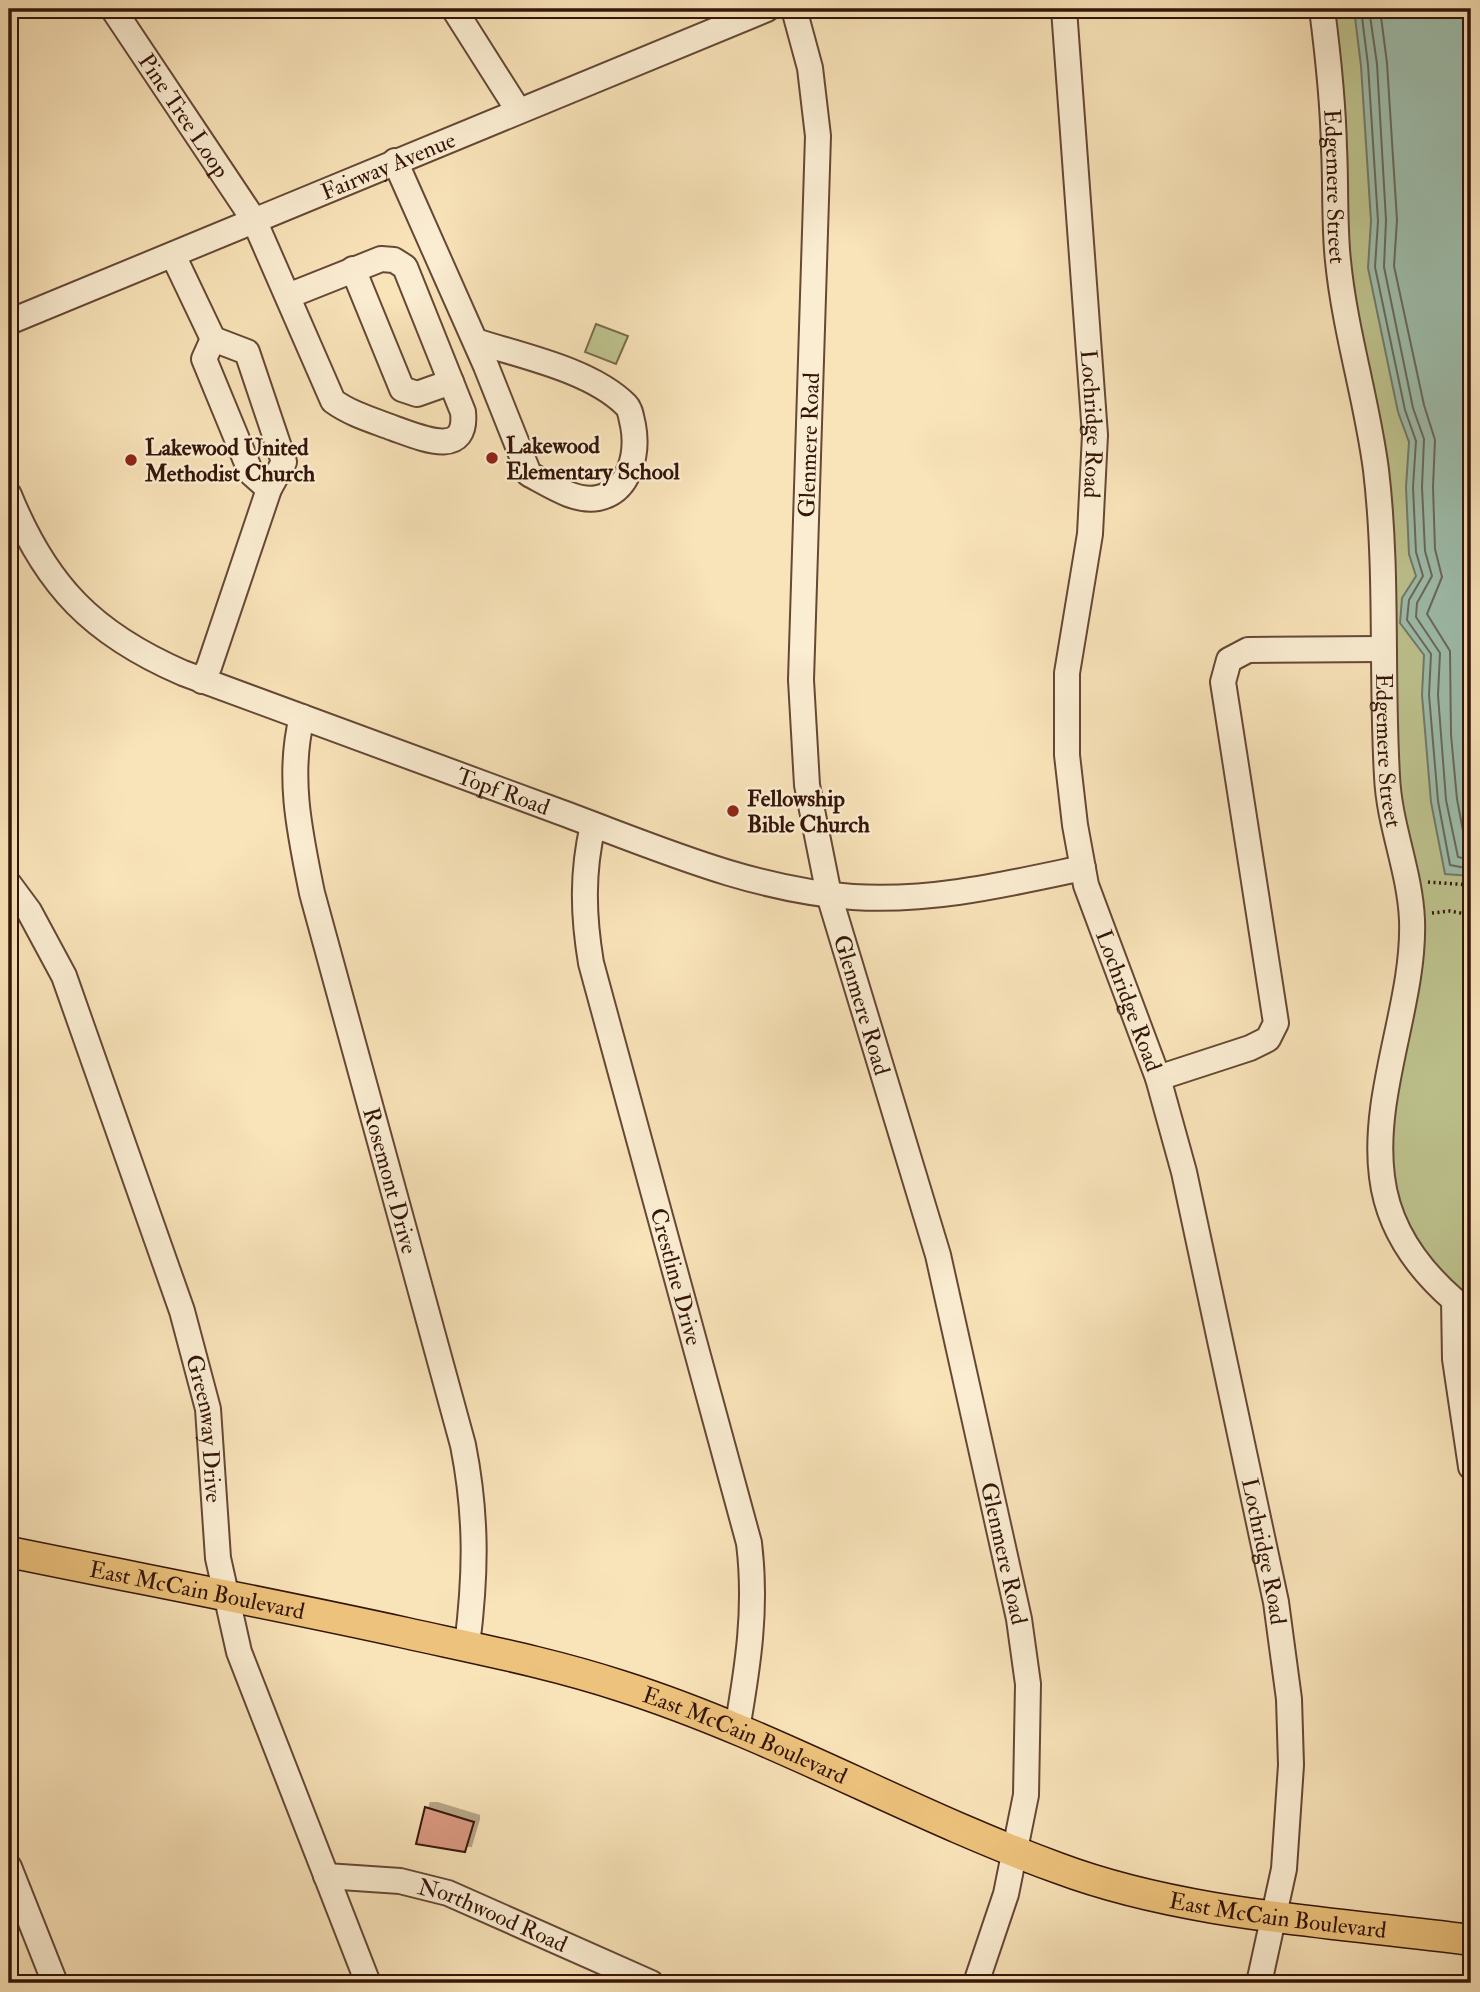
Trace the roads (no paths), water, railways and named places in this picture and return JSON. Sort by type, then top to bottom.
[{"type":"main road","name":"East McCain Boulevard","points":[[9,1552],[467,1646],[620,1685],[737,1729],[962,1830],[1068,1872],[1145,1893],[1275,1914],[1471,1940]]},
{"type":"street","name":"Pine Tree Loop","points":[[113,9],[254,220],[333,401],[346,411],[431,442],[450,440],[459,435],[464,425],[463,412],[451,382]]},
{"type":"street","points":[[454,9],[519,110]]},
{"type":"street","name":"Fairway Avenue","points":[[9,322],[767,9]]},
{"type":"street","name":"Glenmere Road","points":[[794,9],[810,68],[818,148],[802,667],[803,740],[814,831],[829,895],[938,1255],[1019,1619],[1028,1684],[1026,1796],[1006,1894],[976,1983]]},
{"type":"street","name":"Lochridge Road","points":[[1064,9],[1095,435],[1090,534],[1073,625],[1066,718],[1075,825],[1083,868],[1104,937],[1158,1078],[1184,1172],[1276,1602],[1283,1651],[1291,1765],[1288,1836],[1275,1914],[1259,1983]]},
{"type":"street","name":"Edgemere Street","points":[[1322,9],[1334,145],[1340,282],[1376,471],[1382,565],[1387,780],[1412,915],[1411,962],[1386,1092],[1381,1176],[1388,1206],[1405,1244],[1427,1276],[1463,1305],[1455,1359],[1471,1467]]},
{"type":"street","points":[[396,161],[475,341],[529,474],[563,492],[597,499],[618,489],[632,466],[635,437],[629,407],[602,385],[475,341]]},
{"type":"street","points":[[173,255],[213,339],[247,352],[284,462],[269,489],[202,681]]},
{"type":"street","points":[[288,296],[353,269],[381,259],[394,260],[405,267],[451,382],[417,394],[402,389],[353,269]]},
{"type":"street","points":[[213,339],[204,359],[251,473],[269,489]]},
{"type":"street","name":"Topf Road","points":[[9,495],[47,568],[79,608],[106,632],[141,655],[202,681],[717,870],[829,895],[898,898],[946,895],[999,887],[1083,868]]},
{"type":"street","points":[[1158,1078],[1250,1048],[1268,1039],[1276,1023],[1223,682],[1229,660],[1248,650],[1382,649]]},
{"type":"street","name":"Rosemont Drive","points":[[302,717],[294,752],[295,788],[300,835],[312,892],[463,1445],[471,1486],[476,1570],[467,1646]]},
{"type":"street","name":"Crestline Drive","points":[[593,825],[584,868],[584,899],[591,963],[749,1544],[753,1580],[753,1624],[737,1729]]},
{"type":"street","name":"Greenway Drive","points":[[9,884],[40,930],[64,976],[197,1362],[211,1434],[218,1559],[239,1652],[368,1983]]},
{"type":"street","points":[[9,1867],[55,1983]]},
{"type":"street","name":"Northwood Road","points":[[326,1877],[400,1881],[448,1893],[651,1983]]},
{"type":"water","points":[[1354,9],[1471,9],[1471,876],[1445,874],[1431,802],[1422,695],[1424,655],[1400,623],[1402,598],[1416,576],[1409,554],[1406,487],[1409,442],[1398,412],[1368,268],[1371,221],[1361,66]]},
{"type":"place","name":"Lakewood Elementary School","points":[[492,458]]},
{"type":"place","name":"Lakewood United Methodist Church","points":[[131,460]]},
{"type":"place","name":"Fellowship Bible Church","points":[[733,811]]}]
